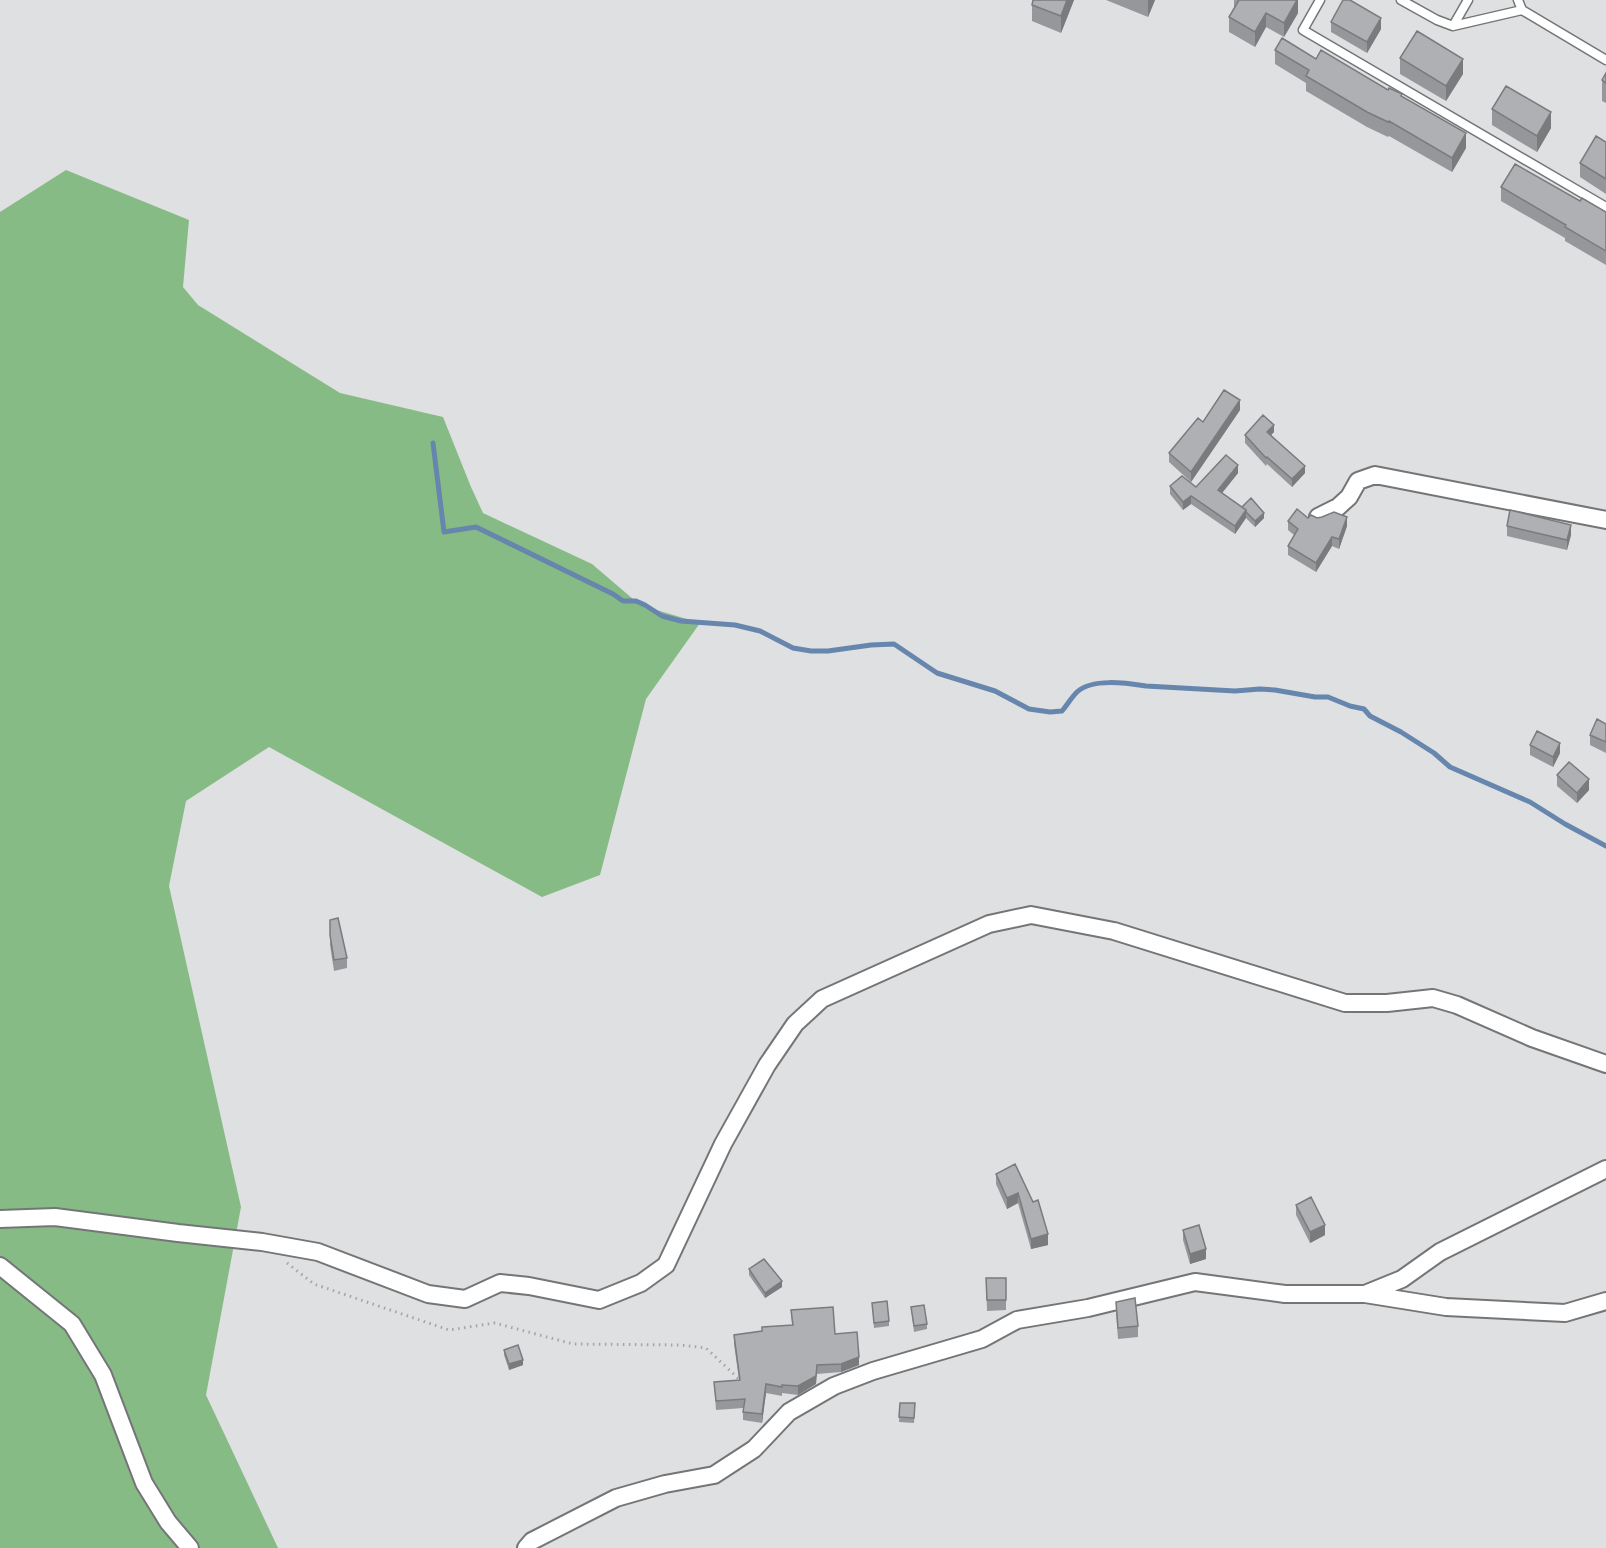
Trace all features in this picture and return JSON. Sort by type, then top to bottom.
[{"type":"street","points":[[1318,517],[1338,507],[1349,497],[1358,481],[1375,475],[1606,520]]},
{"type":"street","points":[[0,1219],[55,1217],[262,1242],[318,1252],[428,1294],[465,1299],[500,1283],[529,1286],[599,1300],[641,1283],[666,1266],[723,1144],[767,1065],[795,1024],[822,999],[989,924],[1031,915],[1114,931],[1345,1003],[1387,1003],[1433,998],[1457,1005],[1532,1038],[1606,1064]]},
{"type":"street","points":[[1365,1294],[1402,1279],[1440,1252],[1606,1168]]},
{"type":"street","points":[[0,1266],[72,1324],[103,1375],[144,1483],[168,1522],[190,1548]]},
{"type":"street","points":[[526,1548],[532,1541],[616,1498],[665,1484],[714,1475],[754,1449],[789,1412],[834,1386],[873,1371],[982,1340],[1017,1320],[1088,1308],[1195,1282],[1285,1294],[1365,1294],[1446,1307],[1565,1313],[1606,1301]]},
{"type":"lane","points":[[1320,0],[1303,30],[1606,207]]},
{"type":"lane","points":[[1401,0],[1453,26],[1522,10]]},
{"type":"lane","points":[[1453,26],[1468,0]]},
{"type":"lane","points":[[1518,0],[1522,10],[1606,60]]},
{"type":"path","points":[[262,1242],[314,1284],[448,1330],[495,1323],[573,1344],[681,1345],[706,1348],[742,1382]]},
{"type":"green space","points":[[66,170],[189,220],[183,287],[198,305],[340,393],[443,417],[483,513],[592,564],[640,605],[700,623],[646,699],[600,875],[542,897],[269,747],[186,801],[169,886],[241,1207],[206,1395],[278,1548],[0,1548],[0,212]]},
{"type":"building","points":[[1033,0],[1067,0],[1061,16],[1032,5]]},
{"type":"building","points":[[1239,0],[1297,0],[1284,23],[1266,13],[1255,32],[1229,17]]},
{"type":"building","points":[[1343,0],[1350,0],[1381,18],[1367,42],[1331,22]]},
{"type":"building","points":[[1417,31],[1463,59],[1446,86],[1400,58]]},
{"type":"building","points":[[1282,38],[1316,59],[1321,50],[1388,90],[1389,88],[1402,94],[1401,96],[1466,133],[1452,158],[1306,76],[1309,70],[1275,50]]},
{"type":"building","points":[[1506,86],[1551,112],[1537,136],[1492,109]]},
{"type":"building","points":[[1596,136],[1606,142],[1606,179],[1580,163]]},
{"type":"building","points":[[1515,164],[1580,201],[1582,198],[1606,212],[1606,251],[1501,187]]},
{"type":"building","points":[[1224,390],[1240,400],[1191,472],[1169,453],[1198,418],[1203,422]]},
{"type":"building","points":[[1263,415],[1274,425],[1267,432],[1305,466],[1292,479],[1266,458],[1245,435]]},
{"type":"building","points":[[1226,455],[1238,465],[1218,490],[1246,510],[1235,526],[1191,496],[1183,502],[1170,486],[1182,476],[1196,487]]},
{"type":"building","points":[[1251,498],[1264,513],[1255,521],[1242,507]]},
{"type":"building","points":[[1297,509],[1308,518],[1311,515],[1317,518],[1334,512],[1347,517],[1339,539],[1332,537],[1316,563],[1288,546],[1298,529],[1288,521]]},
{"type":"building","points":[[1510,510],[1571,525],[1567,540],[1507,526]]},
{"type":"building","points":[[1597,719],[1606,724],[1606,742],[1590,735]]},
{"type":"building","points":[[1537,731],[1560,743],[1553,757],[1530,745]]},
{"type":"building","points":[[1569,762],[1589,779],[1577,793],[1557,775]]},
{"type":"building","points":[[338,918],[347,958],[334,960],[330,920]]},
{"type":"building","points":[[1015,1164],[1033,1202],[1038,1200],[1048,1234],[1031,1239],[1018,1193],[1007,1198],[996,1174]]},
{"type":"building","points":[[1311,1197],[1325,1225],[1310,1232],[1296,1205]]},
{"type":"building","points":[[1199,1225],[1206,1249],[1190,1254],[1183,1230]]},
{"type":"building","points":[[764,1259],[782,1281],[765,1293],[749,1269]]},
{"type":"building","points":[[986,1278],[1006,1278],[1006,1300],[987,1300]]},
{"type":"building","points":[[1135,1298],[1138,1326],[1118,1328],[1116,1302]]},
{"type":"building","points":[[887,1301],[889,1321],[874,1323],[872,1303]]},
{"type":"building","points":[[924,1305],[927,1324],[914,1326],[911,1307]]},
{"type":"building","points":[[833,1307],[835,1334],[857,1332],[859,1357],[841,1364],[817,1365],[816,1376],[798,1386],[782,1385],[782,1387],[766,1384],[762,1414],[743,1412],[745,1399],[716,1401],[714,1382],[740,1380],[734,1335],[762,1331],[762,1327],[793,1325],[791,1310]]},
{"type":"building","points":[[518,1345],[523,1360],[509,1364],[504,1350]]},
{"type":"building","points":[[900,1403],[915,1403],[914,1418],[899,1417]]},
{"type":"waterway","points":[[433,443],[444,532],[476,527],[623,601],[636,601],[662,616],[681,621],[735,625],[760,631],[793,648],[811,651],[894,644],[937,673],[995,691],[1029,709],[1050,712],[1062,711],[1077,692],[1100,683],[1235,691],[1260,689],[1328,697],[1364,709],[1370,716],[1434,753],[1450,767],[1530,802],[1606,846]]}]
